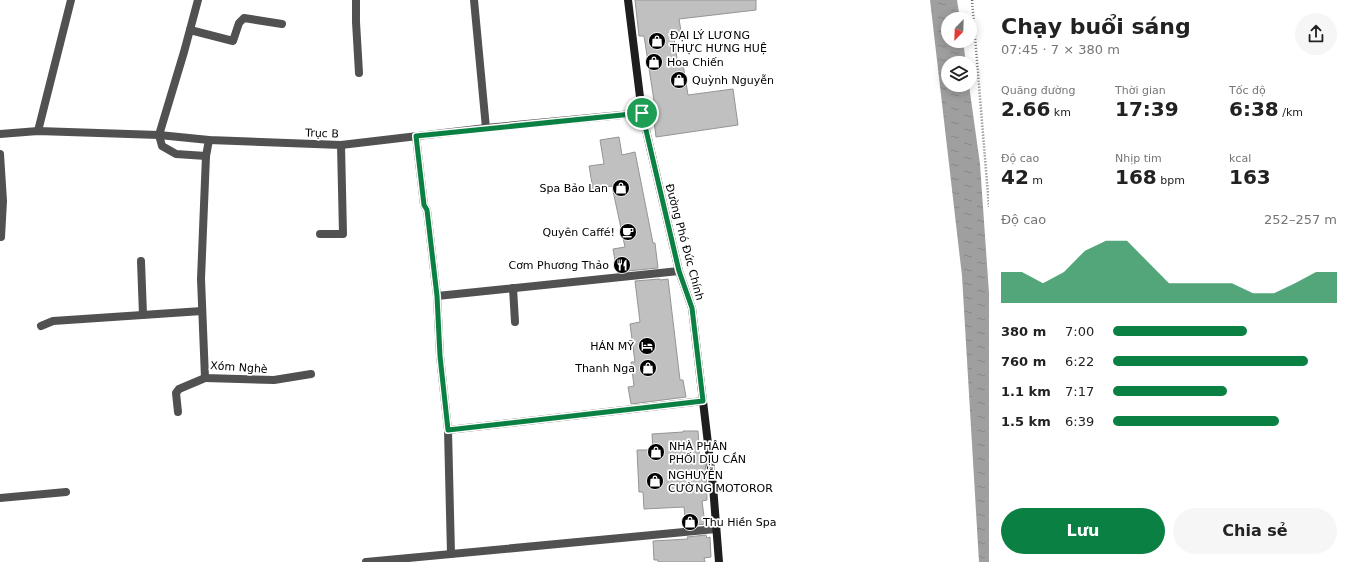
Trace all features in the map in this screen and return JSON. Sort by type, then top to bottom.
[{"type":"main road","name":"Đường Phó Đức Chính","points":[[628,0],[642,113],[679,271],[692,308],[713,486],[719,562]]},
{"type":"street","points":[[38,131],[71,0]]},
{"type":"street","points":[[198,0],[159,135],[162,146],[176,154],[206,156]]},
{"type":"street","points":[[356,0],[359,73]]},
{"type":"street","points":[[474,0],[486,128]]},
{"type":"street","points":[[190,30],[233,41],[239,23],[244,18],[282,24]]},
{"type":"street","name":"Trục B","points":[[0,134],[38,131],[159,135],[210,140],[341,145],[486,128],[642,113]]},
{"type":"street","points":[[416,136],[424,205],[427,210],[437,296],[440,356],[448,430],[451,554]]},
{"type":"street","name":"Xóm Nghè","points":[[210,140],[206,156],[201,279],[205,378],[274,380],[311,374]]},
{"type":"street","points":[[320,234],[343,234],[341,145]]},
{"type":"street","points":[[0,154],[3,201],[1,237]]},
{"type":"street","points":[[141,261],[143,315]]},
{"type":"street","points":[[437,296],[679,271]]},
{"type":"street","points":[[513,288],[515,322]]},
{"type":"street","points":[[41,326],[53,321],[202,311]]},
{"type":"street","points":[[178,412],[176,393],[179,389],[205,378]]},
{"type":"street","points":[[448,430],[703,401]]},
{"type":"street","points":[[0,498],[66,492]]},
{"type":"street","points":[[366,562],[716,529]]},
{"type":"path","points":[[972,0],[989,207]]},
{"type":"water","points":[[930,0],[957,0],[959,12],[941,12],[941,48],[964,48],[965,56],[941,56],[941,92],[970,92],[980,164],[989,293],[989,562],[979,562],[962,276]]},
{"type":"building","points":[[635,0],[756,0],[756,10],[679,19],[681,31],[673,32],[678,65],[683,64],[688,95],[733,89],[738,125],[656,137],[654,120],[657,120],[644,36],[639,36]]},
{"type":"building","points":[[619,137],[622,155],[635,152],[653,243],[655,243],[658,268],[617,272],[613,249],[625,247],[612,186],[593,189],[589,166],[604,164],[600,140]]},
{"type":"building","points":[[668,279],[680,380],[683,380],[686,397],[631,404],[628,387],[634,386],[631,362],[635,362],[630,324],[640,322],[635,281]]},
{"type":"building","points":[[698,431],[700,462],[705,462],[706,472],[707,500],[702,501],[705,524],[686,526],[684,507],[644,509],[643,492],[639,492],[637,450],[653,450],[652,434]]},
{"type":"building","points":[[706,535],[707,538],[710,537],[711,557],[704,558],[705,562],[658,562],[658,560],[654,560],[653,541],[688,539],[687,537]]},
{"type":"place","name":"ĐẠI LÝ LƯƠNG THỰC HƯNG HUỆ","points":[[657,41]]},
{"type":"place","name":"Hoa Chiến","points":[[654,62]]},
{"type":"place","name":"Quỳnh Nguyễn","points":[[679,80]]},
{"type":"place","name":"Spa Bảo Lan","points":[[621,188]]},
{"type":"place","name":"Quyên Caffé!","points":[[628,232]]},
{"type":"place","name":"Cơm Phương Thảo","points":[[622,265]]},
{"type":"place","name":"HÁN MỸ","points":[[647,346]]},
{"type":"place","name":"Thanh Nga","points":[[648,368]]},
{"type":"place","name":"NHÀ PHÂN PHỐI DỊU CẦN","points":[[656,452]]},
{"type":"place","name":"NGHUYỄN CƯỜNG MOTOROR","points":[[655,481]]},
{"type":"place","name":"Thu Hiền Spa","points":[[690,522]]},
{"type":"route","points":[[642,113],[679,271],[692,308],[703,401],[448,430],[440,356],[437,296],[427,210],[424,205],[416,136],[642,113]]}]
